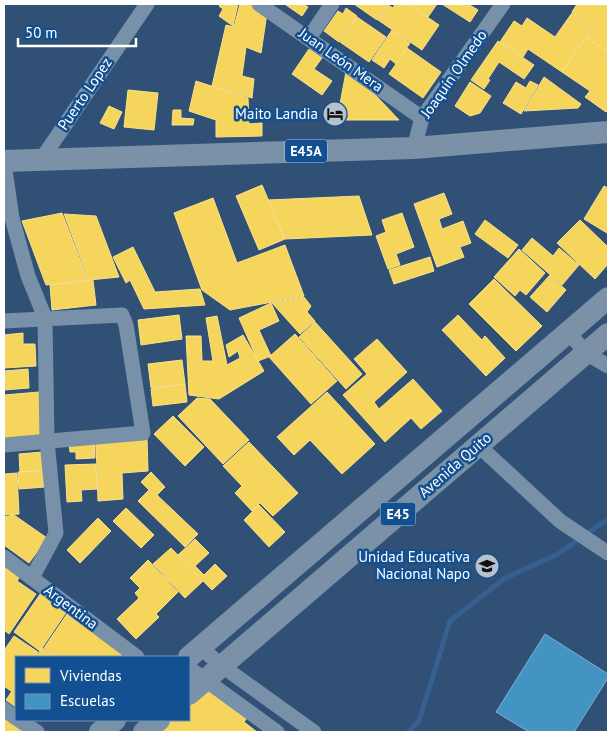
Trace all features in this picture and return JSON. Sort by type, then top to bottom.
[{"type":"highway","name":"E45A","points":[[4,162],[414,148],[608,132]]},
{"type":"highway","name":"Avenida Quito","points":[[195,652],[608,298]]},
{"type":"highway","name":"Avenida Quito","points":[[194,681],[222,666],[608,334]]},
{"type":"highway","points":[[100,732],[114,721]]},
{"type":"highway","points":[[144,732],[158,721]]},
{"type":"street","name":"Puerto Lopez","points":[[41,160],[147,4]]},
{"type":"street","name":"Juan León Mera","points":[[259,4],[422,118]]},
{"type":"street","points":[[309,38],[332,4]]},
{"type":"street","name":"Joaquín Olmedo","points":[[414,148],[422,118],[503,4]]},
{"type":"street","points":[[4,162],[12,218],[17,238],[28,276],[45,318],[46,441],[56,534],[32,578]]},
{"type":"street","points":[[4,321],[122,315],[126,325],[143,433],[4,445]]},
{"type":"street","points":[[569,333],[586,353],[608,366]]},
{"type":"street","points":[[478,445],[560,521],[608,553]]},
{"type":"street","name":"Argentina","points":[[4,557],[136,656]]},
{"type":"street","points":[[195,652],[222,666],[314,732]]},
{"type":"street","points":[[194,681],[277,732]]},
{"type":"street","points":[[4,710],[15,718]]},
{"type":"street","points":[[20,721],[36,732]]},
{"type":"building: Viviendas","points":[[221,4],[238,4],[233,26],[219,16],[223,9],[219,6]]},
{"type":"building: Viviendas","points":[[240,4],[251,4],[267,13],[261,53],[246,47],[242,76],[254,79],[252,98],[212,86],[226,25],[234,27]]},
{"type":"building: Viviendas","points":[[287,4],[303,4],[308,7],[302,16]]},
{"type":"building: Viviendas","points":[[354,4],[388,4],[377,20]]},
{"type":"building: Viviendas","points":[[395,4],[408,4],[439,25],[422,50],[378,20],[388,5],[393,8]]},
{"type":"building: Viviendas","points":[[409,4],[437,4],[428,17]]},
{"type":"building: Viviendas","points":[[442,4],[468,4],[478,10],[470,22]]},
{"type":"building: Viviendas","points":[[577,4],[608,4],[608,52],[586,37],[593,27],[572,12]]},
{"type":"building: Viviendas","points":[[346,8],[357,16],[339,42],[324,31],[338,11],[343,14]]},
{"type":"building: Viviendas","points":[[572,13],[592,27],[562,72],[528,49],[523,57],[500,42],[514,21],[522,26],[527,18],[555,37]]},
{"type":"building: Viviendas","points":[[357,17],[386,37],[369,62],[340,42]]},
{"type":"building: Viviendas","points":[[392,30],[410,43],[396,64],[390,59],[384,68],[372,60]]},
{"type":"building: Viviendas","points":[[586,37],[608,52],[608,109],[606,112],[585,97],[590,91],[562,72]]},
{"type":"building: Viviendas","points":[[498,41],[534,65],[524,79],[499,62],[484,89],[471,80]]},
{"type":"building: Viviendas","points":[[407,48],[441,72],[423,98],[389,74]]},
{"type":"building: Viviendas","points":[[309,49],[322,58],[314,69],[332,81],[322,95],[292,74]]},
{"type":"building: Viviendas","points":[[346,72],[367,86],[399,120],[337,120]]},
{"type":"building: Viviendas","points":[[544,77],[581,104],[578,108],[524,111]]},
{"type":"building: Viviendas","points":[[196,81],[248,98],[249,124],[262,123],[262,136],[216,137],[216,120],[189,111]]},
{"type":"building: Viviendas","points":[[530,81],[538,85],[521,114],[503,103],[516,82],[526,88]]},
{"type":"building: Viviendas","points":[[470,82],[491,96],[480,113],[470,116],[455,106]]},
{"type":"building: Viviendas","points":[[128,90],[158,93],[154,130],[124,127]]},
{"type":"building: Viviendas","points":[[109,106],[122,112],[114,129],[100,123]]},
{"type":"building: Viviendas","points":[[173,110],[181,110],[181,118],[194,119],[193,125],[172,125]]},
{"type":"building: Viviendas","points":[[262,185],[285,239],[259,250],[236,196]]},
{"type":"building: Viviendas","points":[[604,186],[608,188],[607,233],[584,219]]},
{"type":"building: Viviendas","points":[[444,193],[452,214],[439,219],[442,229],[463,221],[471,243],[460,247],[464,257],[437,267],[414,204]]},
{"type":"building: Viviendas","points":[[359,196],[372,235],[285,239],[268,200]]},
{"type":"building: Viviendas","points":[[213,198],[237,263],[285,245],[304,296],[230,310],[202,290],[174,213]]},
{"type":"building: Viviendas","points":[[62,213],[88,280],[46,285],[22,221]]},
{"type":"building: Viviendas","points":[[402,213],[414,247],[396,254],[400,265],[388,269],[376,236],[386,232],[382,220]]},
{"type":"building: Viviendas","points":[[64,214],[96,216],[119,277],[89,280]]},
{"type":"building: Viviendas","points":[[485,220],[518,245],[508,258],[475,234]]},
{"type":"building: Viviendas","points":[[580,220],[608,247],[608,264],[595,279],[557,243]]},
{"type":"building: Viviendas","points":[[532,238],[553,256],[559,248],[579,265],[562,285],[522,250]]},
{"type":"building: Viviendas","points":[[133,247],[155,292],[200,289],[205,305],[144,309],[130,280],[126,283],[113,257]]},
{"type":"building: Viviendas","points":[[519,249],[545,273],[526,295],[520,290],[515,296],[494,277]]},
{"type":"building: Viviendas","points":[[430,257],[434,271],[394,284],[389,270]]},
{"type":"building: Viviendas","points":[[550,275],[566,290],[547,312],[530,297]]},
{"type":"building: Viviendas","points":[[494,279],[542,326],[516,351],[469,304]]},
{"type":"building: Viviendas","points":[[93,280],[96,305],[52,310],[50,285]]},
{"type":"building: Viviendas","points":[[304,297],[311,306],[307,312],[315,321],[300,334],[272,303]]},
{"type":"building: Viviendas","points":[[271,303],[279,321],[259,330],[271,356],[258,361],[239,318]]},
{"type":"building: Viviendas","points":[[179,315],[182,339],[141,345],[138,320]]},
{"type":"building: Viviendas","points":[[458,315],[482,340],[485,336],[505,358],[486,376],[442,330]]},
{"type":"building: Viviendas","points":[[217,316],[227,365],[240,358],[238,351],[229,357],[226,345],[243,335],[264,371],[219,399],[189,395],[186,336],[201,336],[202,361],[213,361],[206,318]]},
{"type":"building: Viviendas","points":[[315,322],[362,374],[346,389],[299,337]]},
{"type":"building: Viviendas","points":[[23,333],[23,344],[35,344],[36,366],[4,368],[4,335]]},
{"type":"building: Viviendas","points":[[295,334],[337,381],[311,404],[269,357]]},
{"type":"building: Viviendas","points":[[377,339],[407,372],[374,402],[379,409],[413,379],[442,411],[421,429],[411,418],[385,442],[343,395],[367,374],[354,359]]},
{"type":"building: Viviendas","points":[[182,360],[185,384],[151,388],[148,364]]},
{"type":"building: Viviendas","points":[[28,369],[29,388],[4,390],[4,371]]},
{"type":"building: Viviendas","points":[[185,384],[187,402],[153,406],[151,389]]},
{"type":"building: Viviendas","points":[[39,392],[42,435],[5,438],[4,395]]},
{"type":"building: Viviendas","points":[[327,392],[375,444],[342,474],[310,440],[294,455],[277,437]]},
{"type":"building: Viviendas","points":[[197,398],[210,399],[249,440],[223,464],[178,416]]},
{"type":"building: Viviendas","points":[[173,416],[204,447],[185,466],[154,434]]},
{"type":"building: Viviendas","points":[[147,439],[148,471],[122,473],[123,499],[98,501],[96,441]]},
{"type":"building: Viviendas","points":[[95,442],[95,458],[76,459],[76,452],[70,452],[69,444]]},
{"type":"building: Viviendas","points":[[249,442],[298,493],[273,516],[260,503],[252,511],[235,493],[242,486],[223,466]]},
{"type":"building: Viviendas","points":[[42,452],[43,470],[20,472],[19,454]]},
{"type":"building: Viviendas","points":[[96,464],[97,489],[81,490],[82,501],[67,502],[65,465]]},
{"type":"building: Viviendas","points":[[44,471],[45,487],[19,489],[18,472]]},
{"type":"building: Viviendas","points":[[151,472],[165,487],[157,495],[198,534],[185,547],[138,501],[149,490],[141,482]]},
{"type":"building: Viviendas","points":[[17,473],[19,514],[4,515],[4,474]]},
{"type":"building: Viviendas","points":[[259,505],[285,532],[269,547],[244,520]]},
{"type":"building: Viviendas","points":[[126,508],[154,535],[141,548],[113,521]]},
{"type":"building: Viviendas","points":[[14,515],[47,538],[29,563],[4,545],[4,517]]},
{"type":"building: Viviendas","points":[[98,518],[111,531],[80,563],[67,550]]},
{"type":"building: Viviendas","points":[[195,539],[209,553],[195,566],[204,575],[215,564],[227,576],[212,590],[178,555]]},
{"type":"building: Viviendas","points":[[171,548],[203,581],[185,598],[153,564]]},
{"type":"building: Viviendas","points":[[148,560],[178,592],[156,614],[159,617],[136,639],[117,619],[139,598],[135,593],[140,588],[130,578]]},
{"type":"building: Viviendas","points":[[4,563],[21,575],[17,581],[36,594],[9,634],[4,630]]},
{"type":"building: Viviendas","points":[[43,590],[69,608],[40,651],[14,632]]},
{"type":"building: Viviendas","points":[[67,614],[123,653],[121,656],[56,656],[44,648]]},
{"type":"building: Viviendas","points":[[14,636],[38,652],[36,656],[15,656],[15,685],[11,691],[4,686],[5,649]]},
{"type":"building: Viviendas","points":[[42,648],[54,656],[37,656]]},
{"type":"building: Viviendas","points":[[15,686],[15,706],[6,700]]},
{"type":"building: Viviendas","points":[[208,691],[246,719],[244,722],[257,732],[162,732],[170,721],[190,721],[190,702]]},
{"type":"building: Viviendas","points":[[4,717],[25,732],[4,732]]},
{"type":"building: Escuelas","points":[[545,634],[608,674],[608,678],[574,732],[529,732],[496,712]]},
{"type":"waterway","points":[[408,732],[419,721],[450,621],[505,578],[558,554],[608,519]]},
{"type":"place","name":"Maito Landia","points":[[335,114]]},
{"type":"place","name":"Unidad Educativa Nacional Napo","points":[[487,566]]}]
